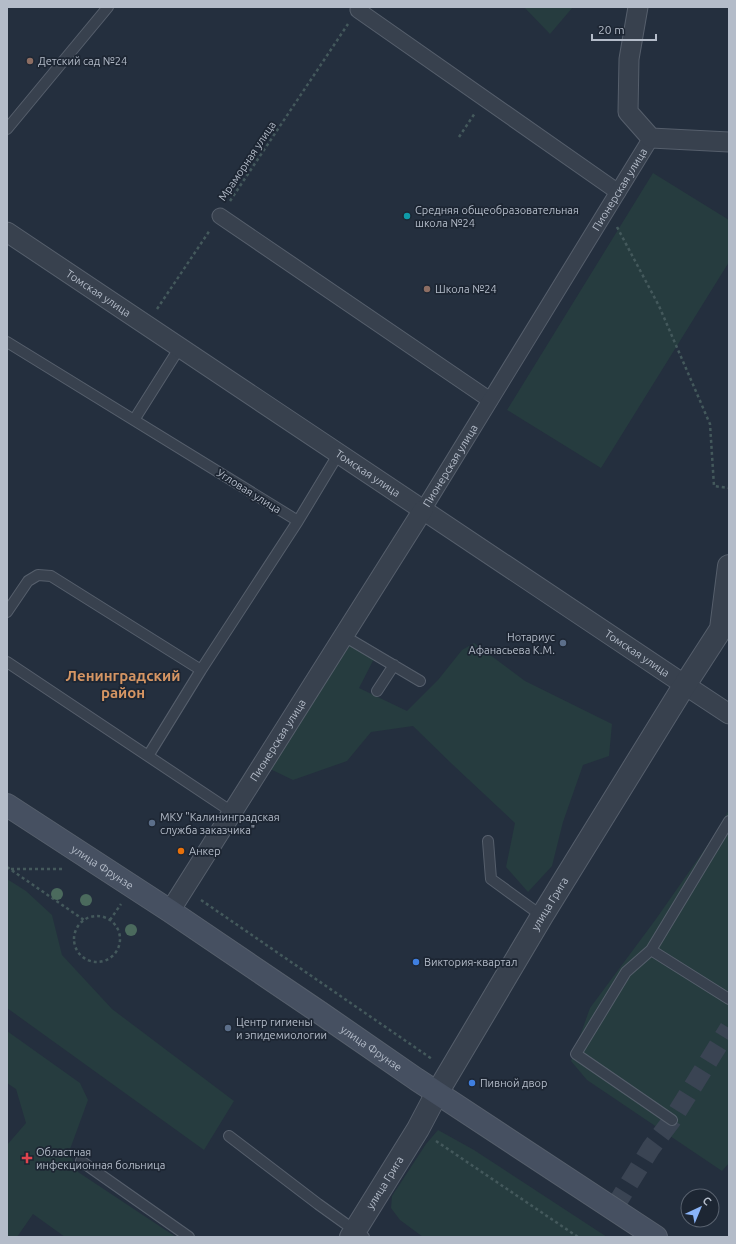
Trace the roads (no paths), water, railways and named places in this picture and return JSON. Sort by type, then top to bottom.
[{"type":"main road","name":"улица Фрунзе","points":[[7,805],[170,911],[437,1093],[656,1237]]},
{"type":"street","name":"Пионерская улица","points":[[170,911],[423,510],[651,138],[628,112],[629,59],[638,7]]},
{"type":"street","points":[[358,10],[618,192]]},
{"type":"street","points":[[651,138],[729,142]]},
{"type":"street","points":[[220,216],[490,400]]},
{"type":"street","name":"Томская улица","points":[[7,232],[729,714]]},
{"type":"street","name":"улица Грига","points":[[357,1235],[437,1093],[542,916],[721,629],[729,566]]},
{"type":"lane","points":[[7,129],[108,7]]},
{"type":"lane","name":"Угловая улица","points":[[7,342],[298,521]]},
{"type":"lane","points":[[134,420],[180,347]]},
{"type":"lane","points":[[148,756],[298,521],[338,454]]},
{"type":"lane","points":[[7,612],[28,581],[38,575],[51,576],[202,670]]},
{"type":"lane","points":[[344,636],[420,681]]},
{"type":"lane","points":[[7,662],[232,812]]},
{"type":"lane","points":[[378,691],[394,665]]},
{"type":"lane","points":[[672,1120],[576,1054],[626,972],[651,950],[729,821]]},
{"type":"lane","points":[[488,841],[491,879],[542,916]]},
{"type":"lane","points":[[651,950],[729,999]]},
{"type":"lane","points":[[229,1136],[357,1235]]},
{"type":"lane","points":[[81,1161],[190,1237]]},
{"type":"tunnel","points":[[614,1208],[651,1148],[672,1120],[729,1028]]},
{"type":"place","name":"Детский сад №24","points":[[30,61]]},
{"type":"place","name":"Средняя общеобразовательная школа №24","points":[[407,216]]},
{"type":"place","name":"Школа №24","points":[[427,289]]},
{"type":"place","name":"Нотариус Афанасьева К.М.","points":[[563,643]]},
{"type":"place","name":"МКУ \"Калининградская служба заказчика\"","points":[[152,823]]},
{"type":"place","name":"Анкер","points":[[181,851]]},
{"type":"place","name":"Виктория-квартал","points":[[416,962]]},
{"type":"place","name":"Центр гигиены и эпидемиологии","points":[[228,1028]]},
{"type":"place","name":"Пивной двор","points":[[472,1083]]},
{"type":"place","name":"Областная инфекционная больница","points":[[27,1158]]},
{"type":"district","name":"Ленинградский район","points":[[123,684]]}]
